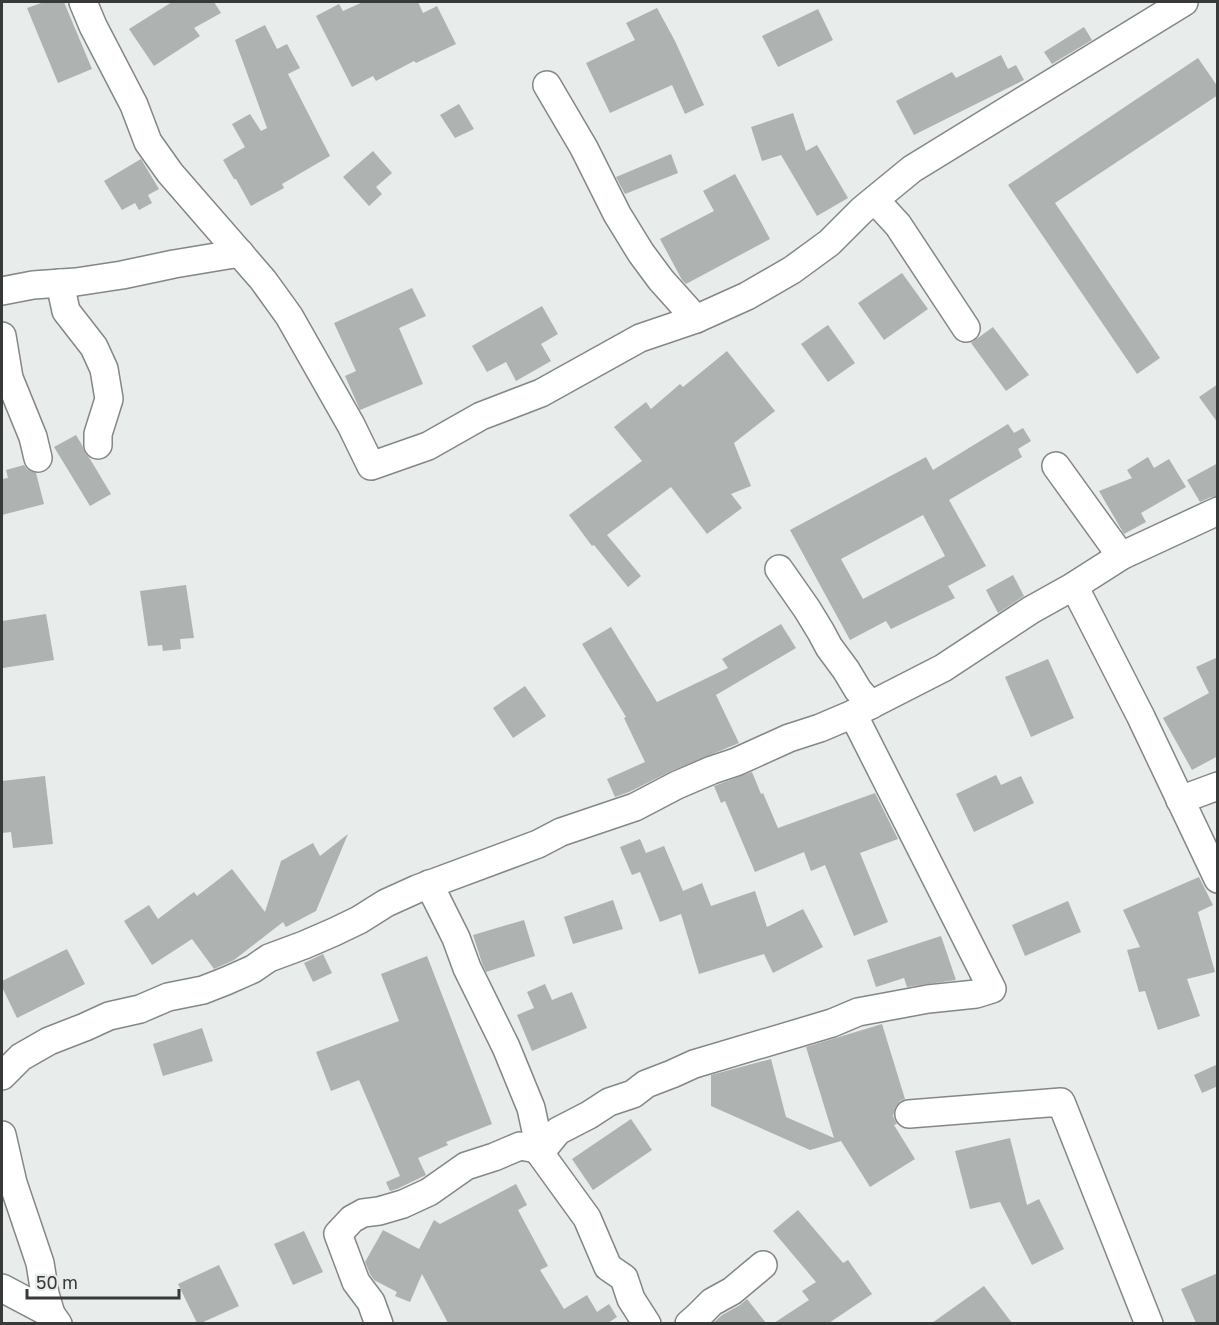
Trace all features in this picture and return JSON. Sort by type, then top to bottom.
[{"type":"street","points":[[83,2],[134,105],[148,142],[170,173],[263,280],[289,316],[351,425],[371,466],[428,446],[482,416],[541,393],[640,338],[696,319],[747,296],[792,270],[829,243],[874,200],[912,169],[1184,2]]},
{"type":"street","points":[[548,85],[641,253],[661,280],[696,319]]},
{"type":"street","points":[[874,200],[898,225],[966,328]]},
{"type":"street","points":[[2,291],[33,285],[122,276],[174,264],[240,254]]},
{"type":"street","points":[[60,283],[66,311],[94,347],[104,369],[109,399],[98,434],[98,445]]},
{"type":"street","points":[[2,336],[9,378],[33,437],[38,458]]},
{"type":"street","points":[[1056,466],[1121,556]]},
{"type":"street","points":[[2,1076],[21,1057],[49,1041],[85,1028],[109,1016],[140,1009],[168,997],[203,990],[226,981],[253,969],[268,958],[334,932],[386,903],[429,884],[538,844],[561,832],[635,807],[686,781],[862,710],[943,668],[1031,610],[1121,556],[1218,511]]},
{"type":"street","points":[[538,1151],[558,1131],[609,1102],[633,1094],[646,1084],[694,1064],[832,1023],[858,1012],[928,999],[976,994],[992,989],[862,710],[858,690],[779,568]]},
{"type":"street","points":[[1074,586],[1141,717],[1218,879]]},
{"type":"street","points":[[1180,800],[1218,786]]},
{"type":"street","points":[[429,884],[506,1047],[531,1108],[538,1151],[587,1218],[608,1268],[624,1278],[631,1299],[647,1323]]},
{"type":"street","points":[[909,1114],[1061,1102],[1149,1323]]},
{"type":"street","points":[[2,1135],[14,1183],[40,1263],[45,1294],[55,1319]]},
{"type":"street","points":[[379,1323],[371,1302],[356,1282],[338,1234],[352,1219],[363,1213],[403,1204],[429,1192],[466,1166],[520,1146],[538,1151]]},
{"type":"street","points":[[688,1323],[698,1317],[712,1302],[732,1291],[764,1265]]},
{"type":"street","points":[[2,1288],[55,1319]]},
{"type":"building","points":[[44,2],[64,2],[92,69],[58,83],[27,8]]},
{"type":"building","points":[[172,2],[214,2],[221,13],[194,28],[200,36],[154,66],[129,29]]},
{"type":"building","points":[[363,2],[418,2],[423,13],[437,6],[456,44],[416,63],[414,61],[376,81],[373,76],[352,87],[316,16],[339,4],[343,11]]},
{"type":"building","points":[[657,8],[675,41],[704,105],[685,114],[672,85],[610,113],[586,63],[635,40],[626,23]]},
{"type":"building","points":[[818,9],[833,40],[778,67],[762,36]]},
{"type":"building","points":[[265,25],[277,49],[287,44],[300,68],[288,74],[330,156],[282,184],[284,188],[251,206],[223,160],[245,147],[232,124],[250,114],[261,131],[267,128],[235,40]]},
{"type":"building","points":[[1084,27],[1092,40],[1052,64],[1044,52]]},
{"type":"building","points":[[1001,55],[1008,69],[1016,65],[1024,80],[914,135],[896,101],[952,72],[956,78]]},
{"type":"building","points":[[1198,58],[1218,87],[1218,95],[1055,203],[1160,358],[1137,374],[1008,185]]},
{"type":"building","points":[[459,104],[474,129],[455,138],[440,115]]},
{"type":"building","points":[[793,113],[806,151],[817,145],[848,198],[817,216],[781,155],[762,161],[751,127]]},
{"type":"building","points":[[373,151],[392,173],[376,187],[382,194],[369,206],[343,177]]},
{"type":"building","points":[[671,154],[678,173],[625,194],[616,177]]},
{"type":"building","points":[[141,159],[159,189],[148,195],[152,203],[139,210],[135,203],[122,210],[104,181]]},
{"type":"building","points":[[735,174],[770,239],[686,284],[660,239],[714,211],[703,191]]},
{"type":"building","points":[[902,273],[928,309],[884,340],[858,303]]},
{"type":"building","points":[[412,288],[426,316],[399,328],[423,384],[360,410],[345,376],[356,371],[334,323]]},
{"type":"building","points":[[542,306],[558,334],[541,344],[551,361],[516,381],[506,362],[487,372],[472,346]]},
{"type":"building","points":[[828,325],[855,363],[828,382],[801,344]]},
{"type":"building","points":[[993,327],[1029,375],[1006,391],[971,343]]},
{"type":"building","points":[[727,351],[775,411],[734,443],[751,486],[731,494],[742,508],[707,534],[671,487],[607,535],[641,576],[628,587],[594,545],[592,546],[569,515],[642,461],[614,427],[646,402],[651,409],[680,384],[683,387]]},
{"type":"building","points":[[1218,384],[1218,423],[1199,397]]},
{"type":"building","points":[[1008,424],[1014,433],[1023,428],[1031,441],[1018,449],[1022,457],[949,500],[986,566],[948,586],[955,598],[891,629],[886,621],[850,640],[790,530],[926,457],[933,470]],"holes":[[[923,515],[945,556],[863,599],[841,559]]]},
{"type":"building","points":[[76,435],[111,494],[90,506],[54,447]]},
{"type":"building","points":[[1148,457],[1154,468],[1169,459],[1186,487],[1141,513],[1146,522],[1124,534],[1099,491],[1132,478],[1127,470]]},
{"type":"building","points":[[1218,463],[1218,496],[1200,502],[1187,480]]},
{"type":"building","points":[[24,465],[36,473],[44,504],[2,515],[2,479],[8,478],[6,470]]},
{"type":"building","points":[[1013,575],[1024,596],[998,613],[986,590]]},
{"type":"building","points":[[186,585],[194,638],[180,639],[181,649],[163,651],[162,645],[148,646],[140,591]]},
{"type":"building","points":[[46,614],[54,660],[3,668],[2,621]]},
{"type":"building","points":[[781,624],[796,648],[716,695],[739,743],[615,797],[607,779],[645,762],[624,718],[626,717],[582,644],[611,627],[657,702],[728,668],[722,659]]},
{"type":"building","points":[[1218,657],[1218,756],[1192,770],[1163,718],[1209,693],[1196,667]]},
{"type":"building","points":[[1048,659],[1074,718],[1031,737],[1005,677]]},
{"type":"building","points":[[525,686],[546,716],[513,738],[493,708]]},
{"type":"building","points":[[752,772],[778,828],[875,793],[898,839],[860,853],[888,922],[854,936],[825,865],[811,871],[804,852],[755,872],[725,801],[721,803],[714,786]]},
{"type":"building","points":[[996,775],[1001,785],[1021,776],[1034,803],[974,832],[956,794]]},
{"type":"building","points":[[45,776],[53,844],[13,848],[11,832],[2,833],[2,781]]},
{"type":"building","points":[[348,834],[316,911],[286,927],[283,922],[234,960],[214,969],[192,939],[152,965],[124,921],[149,905],[158,919],[194,892],[197,896],[232,869],[265,912],[281,861],[313,843],[320,856]]},
{"type":"building","points":[[640,839],[646,853],[664,846],[683,891],[702,883],[711,906],[755,891],[767,927],[803,909],[823,947],[773,973],[764,954],[699,974],[681,914],[660,922],[640,872],[632,875],[620,847]]},
{"type":"building","points":[[1199,877],[1213,905],[1198,912],[1215,972],[1187,979],[1200,1016],[1158,1030],[1145,991],[1139,992],[1127,950],[1140,947],[1123,910]]},
{"type":"building","points":[[613,900],[623,929],[573,944],[564,917]]},
{"type":"building","points":[[1068,901],[1081,932],[1025,956],[1012,925]]},
{"type":"building","points":[[524,920],[535,956],[486,972],[473,935]]},
{"type":"building","points":[[941,936],[956,980],[907,987],[904,978],[876,987],[867,960]]},
{"type":"building","points":[[67,949],[85,984],[17,1018],[2,987],[2,981]]},
{"type":"building","points":[[323,954],[332,973],[313,982],[304,963]]},
{"type":"building","points":[[427,956],[492,1124],[446,1142],[448,1145],[418,1158],[426,1175],[390,1191],[386,1182],[400,1176],[359,1080],[331,1091],[316,1052],[399,1021],[381,974]]},
{"type":"building","points":[[545,984],[552,1000],[572,992],[587,1028],[532,1051],[517,1015],[534,1008],[527,992]]},
{"type":"building","points":[[882,1024],[905,1099],[900,1101],[895,1108],[893,1116],[897,1124],[894,1125],[915,1159],[870,1187],[841,1141],[810,1150],[711,1106],[711,1075],[771,1059],[786,1117],[834,1138],[806,1047]]},
{"type":"building","points":[[202,1028],[213,1061],[163,1076],[153,1044]]},
{"type":"building","points":[[1218,1064],[1218,1086],[1202,1093],[1194,1075]]},
{"type":"building","points":[[631,1119],[652,1150],[593,1190],[572,1159]]},
{"type":"building","points":[[1010,1138],[1027,1205],[1039,1199],[1064,1249],[1032,1265],[1000,1202],[970,1209],[955,1151]]},
{"type":"building","points":[[516,1184],[527,1205],[518,1210],[548,1266],[540,1270],[564,1309],[587,1295],[597,1312],[609,1304],[617,1317],[608,1323],[448,1323],[422,1274],[410,1302],[395,1296],[397,1292],[374,1280],[370,1274],[365,1262],[383,1230],[419,1249],[434,1220],[440,1224]]},
{"type":"building","points":[[798,1210],[843,1263],[848,1260],[872,1294],[829,1323],[774,1323],[809,1300],[802,1291],[816,1282],[773,1231]]},
{"type":"building","points":[[304,1231],[323,1272],[293,1285],[274,1244]]},
{"type":"building","points":[[219,1265],[239,1306],[197,1323],[178,1284]]},
{"type":"building","points":[[1218,1273],[1218,1323],[1196,1323],[1181,1289]]},
{"type":"building","points":[[984,1286],[1012,1323],[932,1323]]},
{"type":"building","points":[[747,1299],[766,1323],[713,1323],[722,1315]]}]
